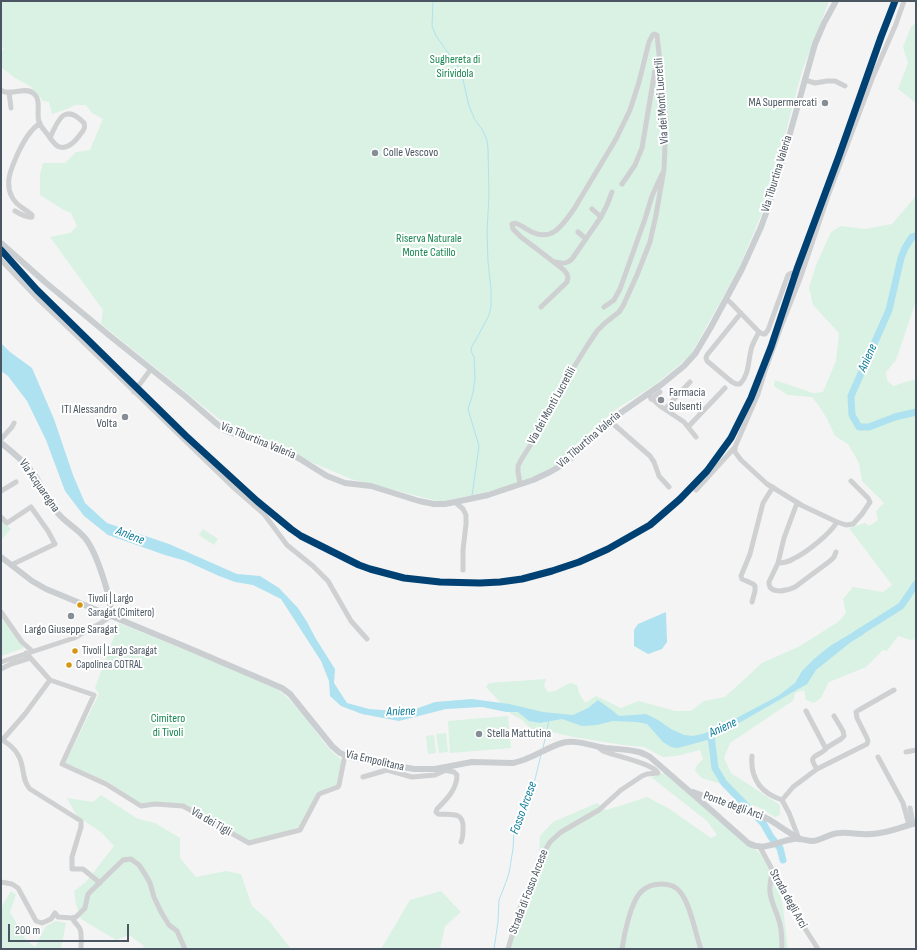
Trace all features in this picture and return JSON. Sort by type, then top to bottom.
[{"type":"main road","name":"Via Tiburtina Valeria","points":[[1,243],[73,306],[224,429],[293,455],[332,479],[347,483],[374,487],[438,504],[488,495],[544,475],[564,464],[610,421],[649,396],[694,356],[748,258],[767,212],[817,39],[836,1]]},
{"type":"main road","name":"Via Acquaregna","points":[[1,443],[15,453],[22,461],[35,476],[57,513],[82,535],[91,546],[95,554],[111,605],[111,616]]},
{"type":"main road","name":"Via Empolitana","points":[[1,557],[42,588],[282,688],[290,694],[338,752],[357,759],[409,768],[435,769],[469,762],[522,761],[558,744],[567,742],[634,751],[645,754],[656,762],[747,842],[755,846],[762,847]]},
{"type":"main road","name":"Ponte degli Arci","points":[[687,789],[717,801],[754,812],[768,819],[799,839]]},
{"type":"main road","points":[[711,809],[711,804],[717,801]]},
{"type":"main road","points":[[762,847],[799,839],[816,840],[839,833],[860,835],[889,832],[913,824]]},
{"type":"main road","points":[[785,830],[787,835],[785,841]]},
{"type":"street","points":[[696,490],[735,447],[758,394],[782,324],[801,276],[829,193],[872,79],[896,24],[904,1]]},
{"type":"street","name":"Via dei Monti Lucretili","points":[[520,484],[518,475],[519,464],[538,433],[561,388],[593,336],[619,312],[623,306],[647,250],[656,215],[664,169],[666,120],[657,35],[654,34],[648,44],[639,82],[629,113],[616,139],[574,209],[559,228],[549,234],[531,232],[514,222],[512,224],[513,229],[521,237],[554,262]]},
{"type":"street","points":[[622,184],[635,165],[642,148],[655,70],[659,59]]},
{"type":"street","points":[[805,80],[815,83],[835,81],[845,86]]},
{"type":"street","points":[[1,90],[3,92],[27,90],[35,94],[37,98],[40,123],[50,138],[58,146],[69,146],[75,141],[83,131],[85,126],[84,123],[73,114],[66,114],[56,125],[50,138]]},
{"type":"street","points":[[9,92],[11,108]]},
{"type":"street","points":[[15,211],[32,217],[31,214],[21,208],[13,199],[9,189],[9,179],[12,166],[24,141],[30,132],[40,123]]},
{"type":"street","points":[[604,307],[614,300],[620,289],[652,196],[664,169]]},
{"type":"street","points":[[554,262],[562,264],[569,262],[575,256],[601,217],[612,192]]},
{"type":"street","points":[[592,209],[601,217]]},
{"type":"street","points":[[578,232],[586,239]]},
{"type":"street","points":[[1,260],[39,300],[134,392],[232,486],[264,514],[287,545],[313,566],[330,584],[351,621],[367,639]]},
{"type":"street","points":[[541,307],[567,282],[567,274],[554,262]]},
{"type":"street","points":[[726,299],[759,332],[764,334],[768,330],[788,275],[792,273],[801,276]]},
{"type":"street","points":[[741,313],[707,355],[707,361],[732,382],[740,384],[746,374],[751,347],[759,332]]},
{"type":"street","points":[[134,392],[151,369]]},
{"type":"street","points":[[665,410],[690,382]]},
{"type":"street","points":[[688,427],[724,388]]},
{"type":"street","points":[[660,392],[649,396],[665,410],[681,420],[696,437]]},
{"type":"street","points":[[610,421],[650,456],[659,476],[668,487]]},
{"type":"street","points":[[1,439],[12,428],[14,423]]},
{"type":"street","points":[[735,447],[734,450],[743,463],[765,482],[797,503],[816,513],[846,525],[853,524],[857,521],[869,503],[868,499],[851,481]]},
{"type":"street","points":[[1,491],[16,482]]},
{"type":"street","points":[[752,602],[755,586],[742,579],[741,576],[750,554],[763,503],[773,487]]},
{"type":"street","points":[[455,502],[464,511],[466,517],[463,570]]},
{"type":"street","points":[[797,503],[784,538],[778,563],[769,582],[771,588],[774,590],[795,588],[833,559],[836,552]]},
{"type":"street","points":[[1,517],[7,523],[31,507],[48,531],[55,544],[11,565]]},
{"type":"street","points":[[778,563],[789,561],[798,557],[828,533],[837,522]]},
{"type":"street","points":[[1,612],[22,642],[32,651]]},
{"type":"street","points":[[1,669],[28,655],[32,651],[77,636],[111,616]]},
{"type":"street","points":[[1,662],[28,655]]},
{"type":"street","points":[[28,655],[50,680],[4,738],[4,741],[12,747],[19,756],[26,785],[81,821],[82,827],[72,857],[72,869],[83,869],[100,883]]},
{"type":"street","name":"Via dei Tigli","points":[[50,680],[94,695],[62,764],[106,784],[140,806],[155,804],[183,806],[249,844],[300,830],[319,794],[338,787],[346,755]]},
{"type":"street","points":[[782,800],[793,787],[817,769],[867,744],[867,738],[857,718],[856,712],[894,690]]},
{"type":"street","points":[[806,711],[826,748]]},
{"type":"street","points":[[817,769],[812,762],[814,757],[844,736],[843,731],[834,716]]},
{"type":"street","name":"Strada di Fosso Arcese","points":[[508,949],[520,908],[535,877],[542,854],[550,842],[559,834],[599,810],[621,790],[638,778],[647,774],[658,773],[657,770],[603,751],[598,747]]},
{"type":"street","points":[[906,752],[916,750]]},
{"type":"street","points":[[752,756],[752,771],[759,785],[770,795],[782,800],[789,813],[799,839]]},
{"type":"street","points":[[878,757],[904,803],[913,824]]},
{"type":"street","points":[[435,769],[456,773],[457,778],[452,792],[437,809],[436,813],[458,815],[461,817],[464,826],[461,842]]},
{"type":"street","points":[[363,777],[387,770],[412,777],[435,774],[445,770]]},
{"type":"street","points":[[910,808],[913,824]]},
{"type":"street","name":"Strada degli Arci","points":[[762,847],[797,916],[818,949]]},
{"type":"street","points":[[1,882],[12,884],[18,888],[36,921],[42,924],[51,919],[55,913],[58,917],[76,917],[85,908],[88,894],[124,860],[131,859],[139,865],[145,874],[161,912],[169,925],[177,931],[185,949]]},
{"type":"street","points":[[773,871],[770,882],[770,893],[780,926],[782,949]]},
{"type":"street","points":[[622,949],[627,924],[638,896],[649,887],[663,884],[676,888],[684,897],[701,949]]},
{"type":"street","points":[[72,918],[80,929],[81,949]]},
{"type":"green space","name":"Riserva Naturale Monte Catillo","points":[[1,1],[829,1],[802,71],[768,199],[738,270],[690,356],[656,384],[618,408],[590,432],[563,462],[538,475],[499,489],[441,502],[351,479],[229,427],[101,324],[103,310],[50,237],[70,233],[77,226],[71,213],[40,195],[40,175],[43,163],[65,163],[76,152],[90,150],[103,119],[92,113],[86,105],[75,105],[52,114],[49,102],[43,101],[30,86],[15,78],[1,67],[1,52],[4,49],[1,45]]},
{"type":"green space","points":[[916,22],[916,103],[898,89],[908,63],[903,47],[911,27]]},
{"type":"green space","points":[[916,196],[916,301],[896,360],[886,372],[887,380],[893,386],[916,380],[916,639],[911,640],[898,636],[887,651],[883,650],[866,667],[829,682],[821,698],[814,703],[806,700],[804,690],[795,693],[794,699],[791,702],[730,743],[724,758],[731,773],[780,805],[780,815],[775,817],[758,807],[743,802],[724,785],[702,778],[695,771],[697,765],[703,759],[700,750],[676,756],[663,757],[644,747],[623,745],[573,737],[544,730],[531,729],[522,720],[511,714],[486,687],[489,683],[546,679],[544,686],[548,692],[555,691],[570,683],[577,685],[579,693],[585,703],[596,696],[621,708],[639,701],[675,711],[691,711],[704,701],[725,697],[762,663],[800,646],[838,622],[846,613],[843,599],[853,587],[883,592],[892,585],[849,528],[865,523],[869,526],[878,520],[876,511],[884,503],[862,481],[859,463],[848,444],[835,436],[826,417],[812,397],[788,395],[774,386],[775,380],[813,393],[823,392],[836,361],[839,333],[813,305],[809,288],[816,265],[831,232],[841,226],[865,229],[892,224]]},
{"type":"green space","points":[[1,520],[11,529],[1,540]]},
{"type":"green space","points":[[203,529],[218,539],[214,545],[199,535]]},
{"type":"green space","points":[[1,616],[24,648],[1,656]]},
{"type":"green space","name":"Cimitero di Tivoli","points":[[119,623],[274,686],[296,706],[327,746],[342,760],[336,788],[317,792],[300,827],[292,829],[292,831],[250,841],[184,804],[154,803],[141,805],[108,782],[65,763],[99,694],[95,688]]},
{"type":"green space","name":"Stella Mattutina","points":[[508,716],[511,748],[450,753],[448,721]]},
{"type":"green space","points":[[446,733],[448,752],[439,753],[436,734]]},
{"type":"green space","points":[[434,735],[436,753],[428,754],[426,736]]},
{"type":"green space","points":[[664,773],[749,846],[759,852],[778,884],[783,908],[788,949],[509,949],[516,913],[539,854],[540,836],[553,822],[597,803],[606,810],[647,797],[668,808],[711,838],[717,835],[707,821],[651,777]]},
{"type":"green space","points":[[101,795],[138,819],[155,823],[180,838],[180,858],[196,877],[226,871],[241,874],[252,906],[270,922],[291,949],[143,949],[144,946],[129,935],[116,940],[81,919],[76,904],[74,891],[86,882],[114,846],[101,832],[77,816],[67,798],[93,802]]},
{"type":"green space","points":[[11,891],[16,895],[10,912],[25,939],[35,947],[46,926],[56,921],[66,923],[61,949],[1,949],[1,908]]},
{"type":"green space","points":[[441,891],[461,912],[445,926],[440,949],[381,949],[410,900]]},
{"type":"water","name":"Aniene","points":[[1,343],[10,352],[32,368],[54,419],[73,475],[85,503],[107,523],[169,544],[237,574],[260,576],[279,588],[298,608],[335,669],[334,683],[347,703],[369,709],[407,712],[435,702],[472,699],[509,704],[543,712],[573,715],[588,708],[598,700],[619,716],[646,714],[671,729],[684,735],[693,736],[714,730],[778,696],[795,683],[802,671],[830,646],[860,628],[864,634],[851,642],[816,670],[807,684],[711,739],[678,748],[671,747],[663,742],[647,724],[636,722],[613,721],[597,725],[582,726],[562,719],[540,723],[529,721],[518,712],[506,712],[482,707],[446,709],[399,721],[362,714],[341,706],[330,696],[329,681],[321,661],[281,599],[253,585],[235,582],[186,561],[108,535],[84,516],[65,491],[46,440],[27,401],[8,376],[1,371]]},
{"type":"water","points":[[666,612],[667,642],[662,649],[648,654],[634,646],[634,630],[638,624]]},
{"type":"waterway","points":[[433,1],[432,26],[436,36],[461,71],[469,106],[475,120],[482,129],[487,140],[488,149],[489,195],[487,232],[491,307],[489,315],[472,346],[471,351],[474,357],[475,379],[473,393],[468,409],[479,446],[472,496]]},
{"type":"waterway","name":"Aniene","points":[[916,236],[912,237],[905,248],[901,258],[889,310],[851,396],[852,415],[859,427],[869,427],[895,417],[916,412]]},
{"type":"waterway","name":"Aniene","points":[[855,635],[901,606],[916,584]]},
{"type":"waterway","name":"Fosso Arcese","points":[[543,748],[549,720]]},
{"type":"waterway","points":[[711,736],[715,768],[724,783],[763,823],[771,837],[780,848],[783,860]]},
{"type":"waterway","name":"Fosso Arcese","points":[[494,949],[498,922],[499,900],[509,873],[513,849],[514,830],[533,787],[541,755]]},
{"type":"transit line","points":[[1,250],[37,290],[186,436],[257,501],[301,536],[359,565],[404,578],[440,582],[480,583],[522,579],[552,571],[579,562],[608,549],[650,525],[680,499],[707,471],[731,438],[751,398],[771,347],[797,269],[895,1]]},
{"type":"place","name":"MA Supermercati","points":[[825,103]]},
{"type":"place","name":"Colle Vescovo","points":[[375,153]]},
{"type":"place","name":"Farmacia Sulsenti","points":[[661,400]]},
{"type":"place","name":"ITI Alessandro Volta","points":[[125,417]]},
{"type":"place","name":"Tivoli | Largo Saragat (Cimitero)","points":[[80,605]]},
{"type":"place","name":"Largo Giuseppe Saragat","points":[[71,616]]},
{"type":"place","name":"Tivoli | Largo Saragat","points":[[75,651]]},
{"type":"place","name":"Capolinea COTRAL","points":[[69,665]]},
{"type":"place","name":"Stella Mattutina","points":[[479,734]]},
{"type":"park label","name":"Sughereta di Sirividola","points":[[455,67]]}]
